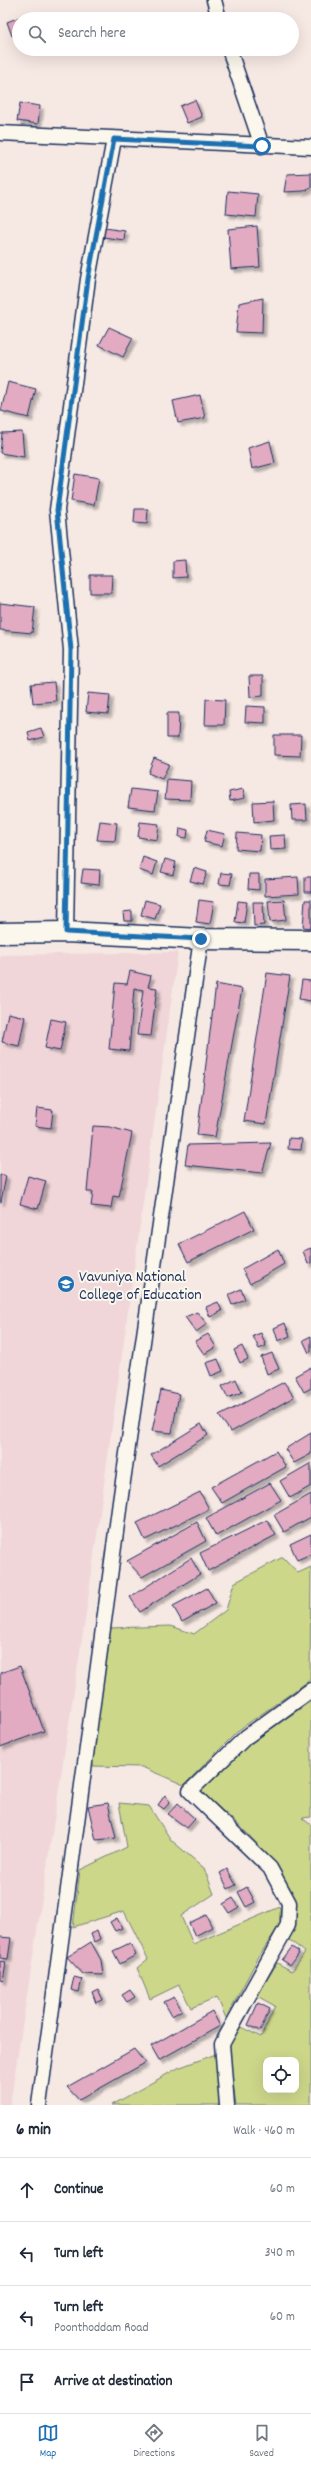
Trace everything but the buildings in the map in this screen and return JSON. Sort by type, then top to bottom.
[{"type":"street","points":[[214,0],[217,12]]},
{"type":"street","points":[[231,56],[262,146]]},
{"type":"street","points":[[0,133],[262,146],[311,147]]},
{"type":"street","points":[[66,932],[71,650],[57,510],[88,279],[114,139]]},
{"type":"street","points":[[0,933],[66,932],[201,939],[311,940]]},
{"type":"street","points":[[39,2105],[119,1510],[201,939]]},
{"type":"street","points":[[227,2105],[222,2044],[288,1925],[289,1903],[270,1868],[190,1792],[246,1737],[311,1690]]},
{"type":"shaded area","name":"Vavuniya National College of Education","points":[[178,952],[86,1613],[10,2105],[0,2105],[0,955]]},
{"type":"green space","points":[[283,1557],[298,1573],[311,1567],[310,1680],[240,1729],[184,1785],[142,1767],[91,1766],[110,1628],[171,1626],[194,1634],[226,1610],[234,1583]]},
{"type":"green space","points":[[311,1701],[311,1817],[302,1818],[311,1825],[311,2105],[236,2105],[228,2044],[237,2025],[261,2037],[275,2006],[257,1996],[277,1963],[292,1971],[305,1952],[288,1939],[294,1927],[275,1863],[245,1831],[201,1791],[251,1743]]},
{"type":"green space","points":[[119,1803],[149,1806],[171,1840],[204,1868],[214,1894],[181,1916],[193,1944],[280,1907],[280,1924],[258,1958],[226,2018],[217,1997],[191,2008],[179,1985],[150,1999],[137,1968],[148,1959],[124,1911],[73,1927],[80,1870],[127,1847]]},
{"type":"green space","points":[[216,2054],[223,2105],[112,2105],[178,2068]]},
{"type":"place","name":"Vavuniya National College of Education","points":[[66,1284]]},
{"type":"route","points":[[201,939],[66,932],[71,650],[57,510],[88,279],[114,139],[262,146]]}]
